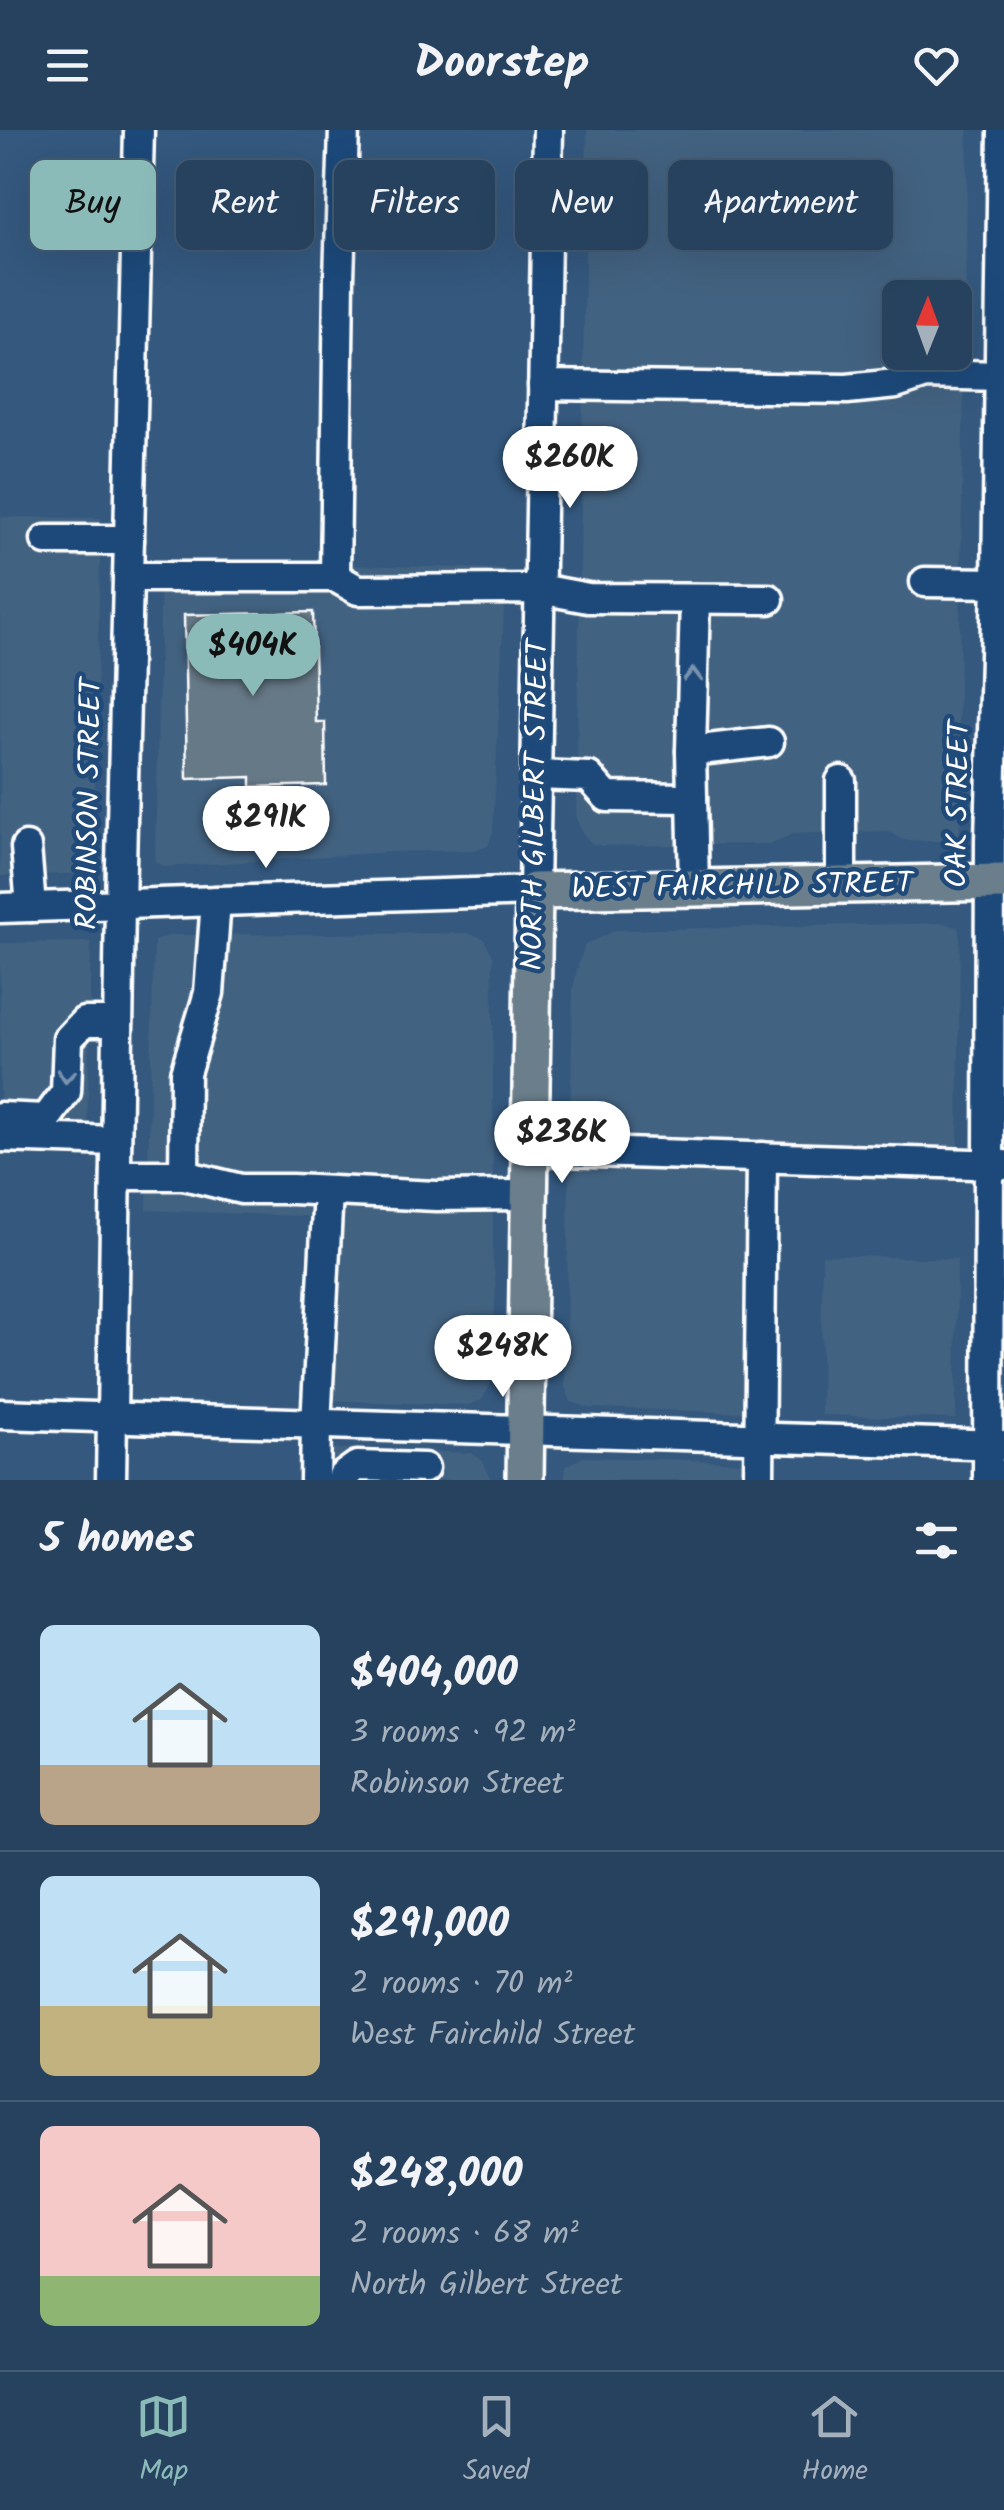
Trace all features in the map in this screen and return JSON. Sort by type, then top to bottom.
[{"type":"main road","name":"WEST FAIRCHILD STREET","points":[[534,891],[997,882]]},
{"type":"main road","name":"NORTH GILBERT STREET","points":[[524,1480],[534,891]]},
{"type":"street","name":"ROBINSON STREET","points":[[110,1480],[139,130]]},
{"type":"street","points":[[335,578],[344,130]]},
{"type":"street","name":"NORTH GILBERT STREET","points":[[534,891],[548,130]]},
{"type":"street","name":"OAK STREET","points":[[988,1480],[996,1445],[996,583],[1001,464],[1003,130]]},
{"type":"street","points":[[542,385],[848,388],[896,384],[926,374],[999,376]]},
{"type":"street","points":[[46,540],[129,540]]},
{"type":"street","points":[[128,577],[335,578],[358,590],[540,589],[588,598],[769,599]]},
{"type":"street","points":[[925,582],[996,583]]},
{"type":"street","points":[[694,888],[691,751],[695,599]]},
{"type":"street","points":[[691,751],[769,742]]},
{"type":"street","points":[[536,775],[589,778],[608,797],[692,798]]},
{"type":"street","points":[[841,782],[842,885]]},
{"type":"street","points":[[26,847],[32,907]]},
{"type":"street","name":"WEST FAIRCHILD STREET","points":[[0,908],[534,891]]},
{"type":"street","points":[[184,1176],[185,1073],[209,993],[216,901]]},
{"type":"street","points":[[0,1117],[46,1119],[66,1092],[68,1039],[84,1022],[118,1022]]},
{"type":"street","points":[[0,1137],[116,1141]]},
{"type":"street","points":[[530,1150],[997,1164]]},
{"type":"street","points":[[759,1480],[762,1157]]},
{"type":"street","points":[[116,1175],[184,1176],[241,1189],[529,1196]]},
{"type":"street","points":[[315,1480],[328,1190]]},
{"type":"street","points":[[0,1414],[996,1445]]},
{"type":"street","points":[[344,1480],[357,1466],[430,1474],[424,1427]]},
{"type":"shaded area","points":[[587,130],[968,130],[966,280],[882,280],[882,370],[964,370],[959,842],[903,840],[887,831],[793,834],[770,844],[603,846],[592,844],[576,818],[585,250],[648,250],[648,160],[587,160]]},
{"type":"shaded area","points":[[0,517],[101,518],[93,873],[0,876]]},
{"type":"shaded area","points":[[161,560],[506,569],[493,831],[488,846],[477,850],[165,867],[155,862]]},
{"type":"shaded area","points":[[945,923],[958,928],[960,939],[958,1163],[762,1157],[760,1413],[590,1408],[571,1402],[565,1387],[573,989],[585,945],[616,930]]},
{"type":"shaded area","points":[[467,933],[483,938],[493,955],[496,1287],[491,1384],[482,1400],[468,1405],[317,1400],[326,1217],[147,1210],[154,941],[171,935]]},
{"type":"shaded area","points":[[91,942],[87,1140],[0,1137],[0,943]]},
{"type":"shaded area","points":[[822,1255],[957,1259],[956,1419],[821,1415]]},
{"type":"shaded area","points":[[316,1448],[471,1453],[483,1461],[491,1480],[315,1480]]},
{"type":"shaded area","points":[[583,1457],[760,1462],[759,1480],[564,1480],[566,1466]]},
{"type":"building","points":[[313,612],[316,722],[325,722],[326,785],[251,787],[251,777],[187,779],[184,615]]}]
